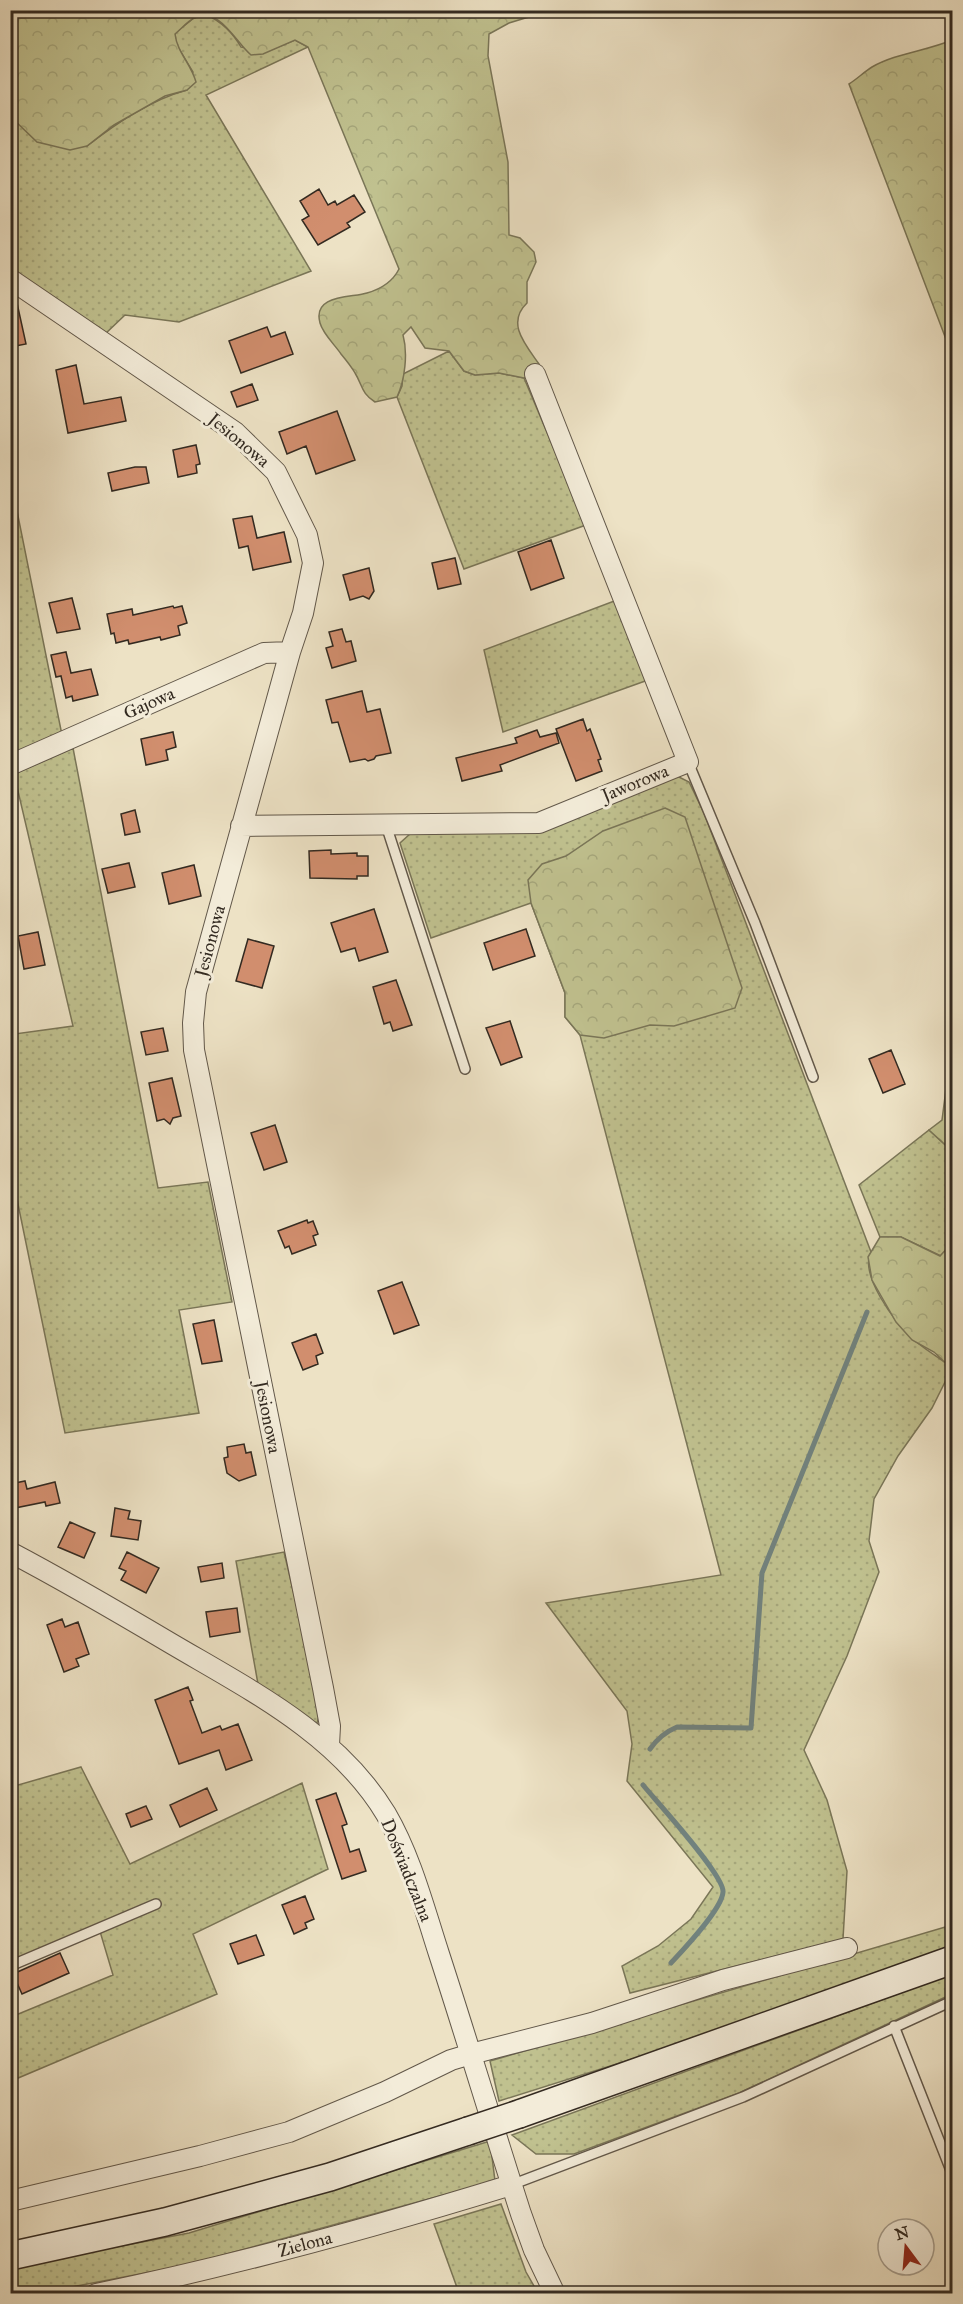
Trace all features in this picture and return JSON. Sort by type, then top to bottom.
[{"type":"main road","points":[[10,2256],[176,2220],[330,2177],[519,2114],[952,1960]]},
{"type":"street","name":"Jesionowa","points":[[10,279],[235,432],[276,472],[307,535],[313,563],[303,613],[290,652],[196,992],[193,1023],[194,1050],[323,1688],[330,1726],[329,1745]]},
{"type":"street","name":"Jaworowa","points":[[241,826],[538,823],[688,762],[535,374]]},
{"type":"street","name":"Gajowa","points":[[10,765],[264,653],[290,652]]},
{"type":"street","name":"Doświadczalna","points":[[10,1551],[55,1575],[236,1682],[329,1745],[385,1813],[400,1842],[471,2054],[511,2185],[534,2250],[555,2294]]},
{"type":"street","points":[[10,2201],[190,2159],[289,2132],[385,2092],[452,2060],[592,2023],[723,1980],[847,1948]]},
{"type":"street","name":"Zielona","points":[[96,2294],[255,2257],[511,2185]]},
{"type":"lane","points":[[688,762],[755,922],[813,1077]]},
{"type":"lane","points":[[386,825],[465,1069]]},
{"type":"lane","points":[[10,1966],[156,1904]]},
{"type":"lane","points":[[511,2185],[743,2097],[952,2001]]},
{"type":"lane","points":[[894,2026],[952,2173]]},
{"type":"green space","points":[[10,11],[540,11],[509,23],[489,34],[488,56],[508,162],[509,235],[520,238],[534,252],[536,262],[527,282],[527,303],[518,318],[520,334],[539,364],[535,374],[524,378],[499,373],[475,375],[464,371],[449,351],[425,348],[411,327],[403,335],[405,366],[397,397],[375,402],[365,392],[352,368],[324,331],[319,314],[327,302],[367,293],[382,287],[399,269],[308,47],[295,40],[263,54],[251,55],[219,21],[212,17],[194,18],[175,34],[178,47],[196,82],[187,90],[165,96],[114,125],[87,146],[70,150],[37,142],[11,117]]},
{"type":"green space","points":[[207,15],[227,28],[241,47],[268,51],[295,40],[308,47],[206,95],[311,271],[179,322],[125,315],[104,335],[11,269],[10,117],[87,146],[147,106],[187,90],[193,72],[176,44],[175,33],[194,18]]},
{"type":"green space","points":[[952,40],[952,355],[849,84],[881,62]]},
{"type":"green space","points":[[449,351],[464,371],[475,375],[499,373],[524,378],[586,525],[464,569],[397,397],[402,386],[403,374]]},
{"type":"green space","points":[[10,476],[62,735],[15,753],[10,732]]},
{"type":"green space","points":[[617,600],[648,680],[503,732],[484,650]]},
{"type":"green space","points":[[73,748],[158,1188],[208,1182],[232,1302],[179,1310],[199,1413],[65,1433],[11,1170],[10,1011],[15,1034],[73,1026],[14,774]]},
{"type":"green space","points":[[677,776],[689,782],[704,813],[871,1252],[870,1273],[874,1285],[888,1310],[904,1330],[952,1368],[932,1408],[898,1456],[874,1499],[869,1541],[879,1572],[847,1656],[804,1750],[827,1800],[847,1871],[843,1939],[630,1993],[622,1966],[658,1946],[691,1919],[713,1887],[627,1781],[632,1744],[627,1711],[546,1603],[721,1575],[580,1035],[565,1017],[565,993],[531,903],[431,938],[400,843],[410,834],[538,829]]},
{"type":"green space","points":[[665,808],[685,817],[742,988],[735,1008],[674,1026],[650,1025],[604,1038],[580,1035],[565,1017],[565,993],[531,903],[528,880],[542,864],[566,856],[603,831]]},
{"type":"green space","points":[[952,1086],[952,1151],[929,1130],[942,1120],[946,1089]]},
{"type":"green space","points":[[929,1130],[952,1151],[952,1242],[941,1256],[901,1237],[880,1237],[859,1185]]},
{"type":"green space","points":[[880,1237],[901,1237],[940,1256],[952,1243],[952,1369],[934,1352],[912,1340],[896,1322],[872,1280],[868,1257]]},
{"type":"green space","points":[[284,1552],[321,1709],[317,1723],[303,1718],[258,1684],[236,1561]]},
{"type":"green space","points":[[81,1767],[130,1864],[302,1783],[328,1869],[193,1934],[217,1994],[11,2081],[11,2017],[113,1975],[99,1928],[11,1963],[11,1787]]},
{"type":"green space","points":[[952,1925],[952,1950],[699,2038],[499,2101],[490,2061]]},
{"type":"green space","points":[[952,1974],[952,1994],[739,2093],[574,2154],[536,2154],[512,2135]]},
{"type":"green space","points":[[490,2141],[495,2181],[182,2266],[40,2293],[11,2294],[11,2267],[189,2233]]},
{"type":"green space","points":[[501,2204],[526,2272],[538,2293],[459,2293],[434,2224]]},
{"type":"building","points":[[319,189],[328,205],[335,201],[337,205],[354,195],[365,212],[347,223],[350,227],[318,245],[302,220],[309,216],[300,201]]},
{"type":"building","points":[[17,303],[26,344],[10,347],[10,304]]},
{"type":"building","points":[[267,327],[271,337],[285,332],[293,354],[241,373],[229,341]]},
{"type":"building","points":[[76,365],[84,404],[121,397],[126,421],[68,433],[56,370]]},
{"type":"building","points":[[252,384],[258,400],[237,407],[231,392]]},
{"type":"building","points":[[337,411],[355,460],[316,474],[306,446],[287,454],[279,432]]},
{"type":"building","points":[[196,445],[200,464],[196,465],[197,473],[178,477],[173,450]]},
{"type":"building","points":[[146,467],[149,483],[112,491],[108,473]]},
{"type":"building","points":[[252,516],[257,538],[284,532],[291,562],[253,570],[248,546],[239,548],[233,519]]},
{"type":"building","points":[[551,540],[564,578],[531,590],[518,552]]},
{"type":"building","points":[[455,558],[461,584],[438,589],[432,563]]},
{"type":"building","points":[[369,568],[374,591],[369,599],[363,596],[350,600],[343,575]]},
{"type":"building","points":[[72,598],[80,629],[57,633],[49,603]]},
{"type":"building","points":[[173,606],[174,608],[182,606],[187,623],[178,626],[180,635],[129,644],[128,640],[116,643],[114,633],[111,634],[107,614],[132,609],[133,615]]},
{"type":"building","points":[[342,629],[346,642],[351,641],[356,661],[332,668],[326,648],[333,646],[329,632]]},
{"type":"building","points":[[66,652],[71,673],[91,669],[98,695],[73,701],[72,696],[66,698],[61,676],[56,677],[51,655]]},
{"type":"building","points":[[362,691],[367,712],[380,709],[391,753],[376,756],[368,761],[365,759],[350,762],[338,722],[332,723],[326,700]]},
{"type":"building","points":[[583,719],[587,731],[590,729],[601,759],[598,760],[602,771],[576,781],[556,729]]},
{"type":"building","points":[[537,730],[540,737],[556,733],[559,743],[500,765],[502,771],[462,781],[456,758],[517,743],[515,738]]},
{"type":"building","points":[[173,732],[176,747],[166,750],[168,760],[146,765],[141,739]]},
{"type":"building","points":[[135,810],[140,832],[125,835],[121,814]]},
{"type":"building","points":[[331,850],[331,854],[357,853],[357,856],[368,856],[368,876],[357,876],[357,879],[310,878],[309,851]]},
{"type":"building","points":[[129,863],[135,887],[108,893],[102,869]]},
{"type":"building","points":[[194,865],[201,896],[169,904],[162,873]]},
{"type":"building","points":[[374,909],[388,952],[359,961],[355,948],[341,952],[331,923]]},
{"type":"building","points":[[526,929],[535,956],[493,970],[484,943]]},
{"type":"building","points":[[38,932],[45,965],[24,969],[18,936]]},
{"type":"building","points":[[248,939],[274,946],[262,988],[236,981]]},
{"type":"building","points":[[396,980],[412,1025],[393,1031],[390,1022],[384,1024],[373,987]]},
{"type":"building","points":[[510,1021],[522,1057],[501,1065],[486,1028]]},
{"type":"building","points":[[163,1028],[168,1051],[146,1055],[141,1032]]},
{"type":"building","points":[[891,1050],[905,1084],[883,1093],[869,1059]]},
{"type":"building","points":[[172,1078],[181,1116],[173,1118],[170,1124],[164,1119],[157,1121],[149,1083]]},
{"type":"building","points":[[275,1125],[287,1162],[264,1170],[251,1133]]},
{"type":"building","points":[[307,1220],[308,1223],[313,1221],[318,1234],[313,1236],[316,1245],[292,1254],[289,1246],[285,1248],[278,1231]]},
{"type":"building","points":[[402,1282],[419,1325],[394,1334],[378,1291]]},
{"type":"building","points":[[214,1320],[222,1361],[202,1364],[193,1324]]},
{"type":"building","points":[[316,1334],[323,1353],[316,1356],[318,1364],[303,1370],[292,1343]]},
{"type":"building","points":[[244,1444],[246,1453],[251,1452],[256,1475],[239,1481],[227,1473],[224,1458],[228,1457],[227,1447]]},
{"type":"building","points":[[25,1481],[27,1489],[55,1482],[60,1503],[46,1506],[45,1502],[10,1509],[10,1484]]},
{"type":"building","points":[[115,1508],[130,1511],[128,1519],[141,1521],[138,1540],[111,1536]]},
{"type":"building","points":[[70,1522],[95,1533],[84,1558],[58,1547]]},
{"type":"building","points":[[127,1552],[159,1568],[146,1593],[121,1580],[126,1571],[119,1568]]},
{"type":"building","points":[[222,1563],[224,1578],[201,1582],[198,1567]]},
{"type":"building","points":[[237,1608],[240,1632],[210,1637],[206,1612]]},
{"type":"building","points":[[62,1619],[65,1627],[78,1622],[89,1654],[76,1659],[79,1666],[64,1672],[47,1625]]},
{"type":"building","points":[[188,1687],[193,1700],[190,1701],[202,1733],[220,1726],[222,1730],[238,1724],[252,1760],[226,1770],[219,1750],[179,1764],[155,1700]]},
{"type":"building","points":[[207,1788],[217,1810],[180,1827],[170,1805]]},
{"type":"building","points":[[336,1793],[347,1824],[342,1826],[350,1852],[359,1849],[366,1871],[342,1879],[316,1800]]},
{"type":"building","points":[[146,1806],[152,1819],[131,1827],[126,1814]]},
{"type":"building","points":[[305,1896],[314,1919],[305,1923],[307,1928],[294,1934],[282,1905]]},
{"type":"building","points":[[256,1935],[264,1955],[238,1964],[230,1944]]},
{"type":"building","points":[[60,1953],[69,1973],[22,1994],[13,1974]]},
{"type":"waterway","points":[[650,1749],[662,1736],[677,1727],[751,1728],[762,1573],[867,1312]]},
{"type":"waterway","points":[[643,1785],[702,1855],[721,1883],[723,1892],[710,1918],[671,1963]]}]
